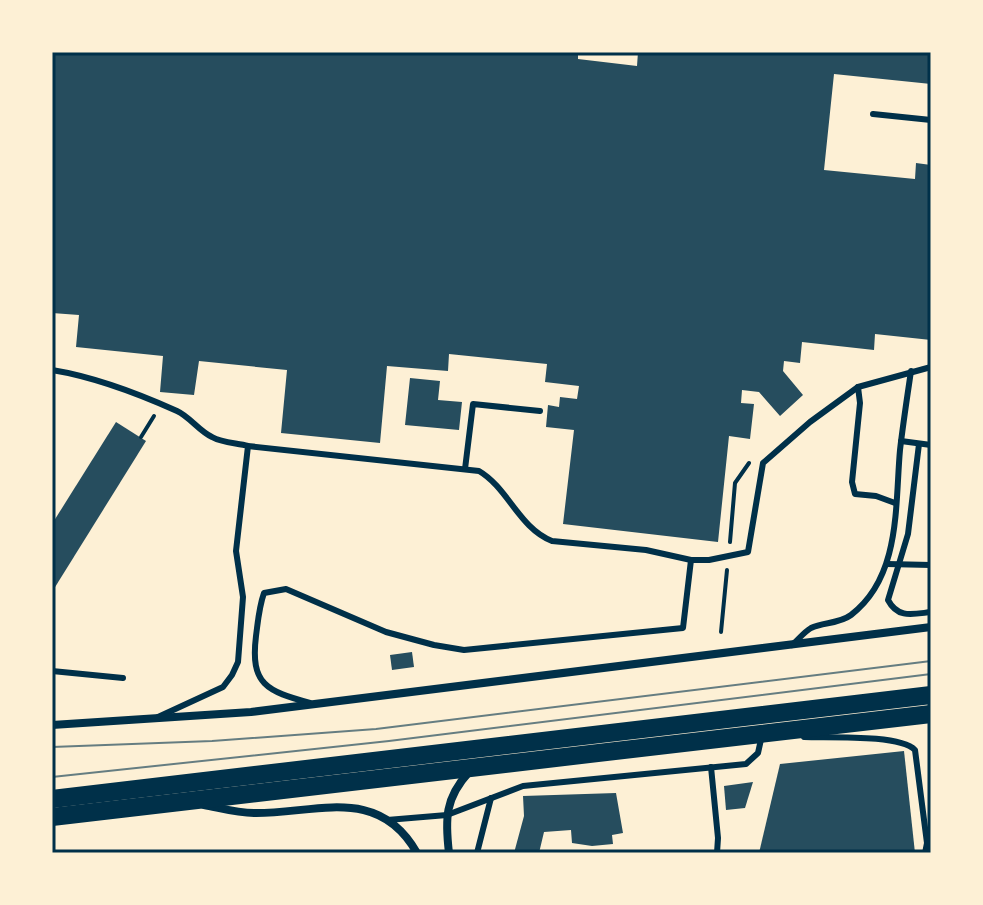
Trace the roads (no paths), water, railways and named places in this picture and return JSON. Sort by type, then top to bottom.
[{"type":"main road","points":[[52,799],[931,695]]},
{"type":"main road","points":[[52,817],[931,714]]},
{"type":"street","points":[[52,725],[151,720],[314,704],[931,627]]},
{"type":"street","points":[[449,853],[447,815],[455,787],[471,770]]},
{"type":"street","points":[[187,802],[253,813],[331,806],[363,809],[387,820],[410,841],[417,853]]},
{"type":"lane","points":[[873,114],[931,120]]},
{"type":"lane","points":[[52,370],[105,383],[181,413],[213,438],[248,446],[465,469],[487,476],[540,536],[552,541],[709,560],[748,552],[763,463],[810,422],[858,387],[931,367]]},
{"type":"lane","points":[[792,645],[812,627],[832,624],[850,615],[877,583],[887,564],[892,544],[911,371]]},
{"type":"lane","points":[[858,387],[860,403],[852,482],[855,494],[876,496],[895,503]]},
{"type":"lane","points":[[465,469],[473,404],[540,411]]},
{"type":"lane","points":[[901,441],[931,445]]},
{"type":"lane","points":[[919,444],[908,534],[888,600],[893,609],[904,615],[931,612]]},
{"type":"lane","points":[[151,720],[223,687],[238,662],[243,597],[236,551],[248,446]]},
{"type":"lane","points":[[314,704],[271,689],[256,674],[254,655],[264,593],[286,589],[386,632],[434,645],[464,650],[495,648],[683,628],[691,560]]},
{"type":"lane","points":[[887,564],[931,565]]},
{"type":"lane","points":[[52,671],[123,678]]},
{"type":"lane","points":[[387,820],[447,815],[523,786],[746,764],[758,753],[762,734],[896,741],[915,750],[927,843],[925,853]]},
{"type":"lane","points":[[711,767],[717,853]]},
{"type":"lane","points":[[477,853],[491,798]]},
{"type":"tram line","points":[[52,747],[212,741],[376,729],[931,661]]},
{"type":"tram line","points":[[52,777],[389,741],[931,674]]}]
